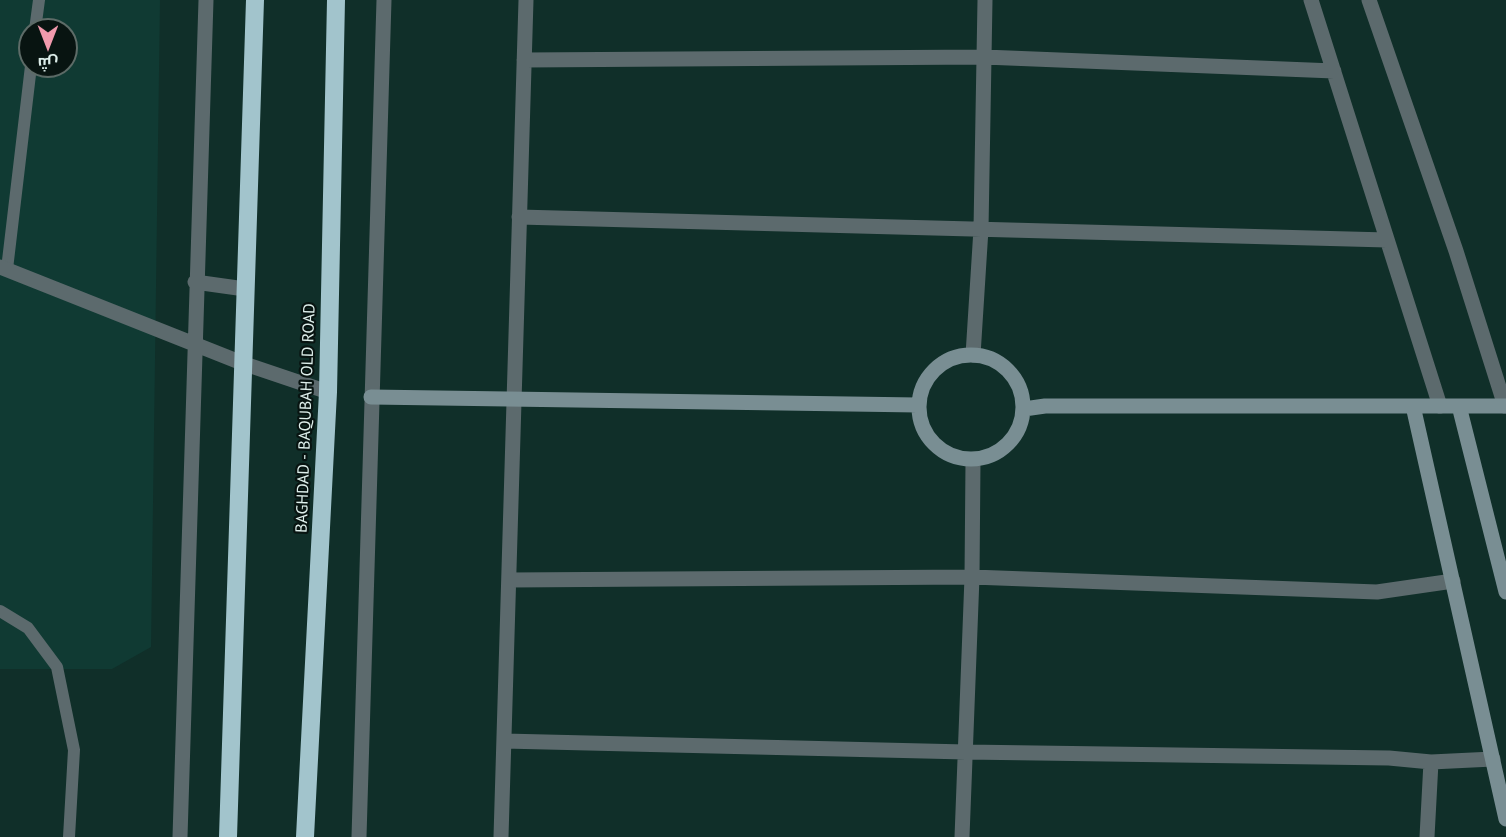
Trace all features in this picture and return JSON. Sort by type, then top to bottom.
[{"type":"highway","points":[[228,837],[255,0]]},
{"type":"highway","name":"BAGHDAD - BAQUBAH OLD ROAD","points":[[305,837],[328,392],[336,0]]},
{"type":"street","points":[[180,837],[195,282],[206,0]]},
{"type":"street","points":[[359,837],[384,0]]},
{"type":"street","points":[[501,837],[526,0]]},
{"type":"street","points":[[973,355],[981,229],[985,0]]},
{"type":"street","points":[[1311,0],[1440,406]]},
{"type":"street","points":[[1024,409],[1046,406],[1505,406],[1456,251],[1369,0]]},
{"type":"street","points":[[524,60],[984,57],[1334,71]]},
{"type":"street","points":[[519,217],[1387,240]]},
{"type":"street","points":[[3,268],[242,363],[328,392]]},
{"type":"street","points":[[195,282],[245,289]]},
{"type":"street","points":[[973,355],[993,360],[1010,372],[1021,389],[1024,409],[1019,429],[1007,446],[989,456],[973,461],[949,455],[932,442],[921,425],[918,405],[923,385],[935,368],[953,358],[973,355]]},
{"type":"street","points":[[371,397],[514,401],[918,405]]},
{"type":"street","points":[[1413,406],[1506,819]]},
{"type":"street","points":[[1459,406],[1506,592]]},
{"type":"street","points":[[963,837],[972,577],[973,461]]},
{"type":"street","points":[[509,580],[972,577],[1377,592],[1452,581]]},
{"type":"street","points":[[504,741],[966,752],[1389,758],[1431,762],[1493,759]]},
{"type":"street","points":[[1427,837],[1431,762]]},
{"type":"lane","points":[[37,18],[39,0]]},
{"type":"lane","points":[[3,268],[29,78]]},
{"type":"lane","points":[[0,611],[28,628],[57,667],[74,750],[69,837]]},
{"type":"shaded area","points":[[0,0],[160,0],[151,647],[112,669],[0,669]]}]
